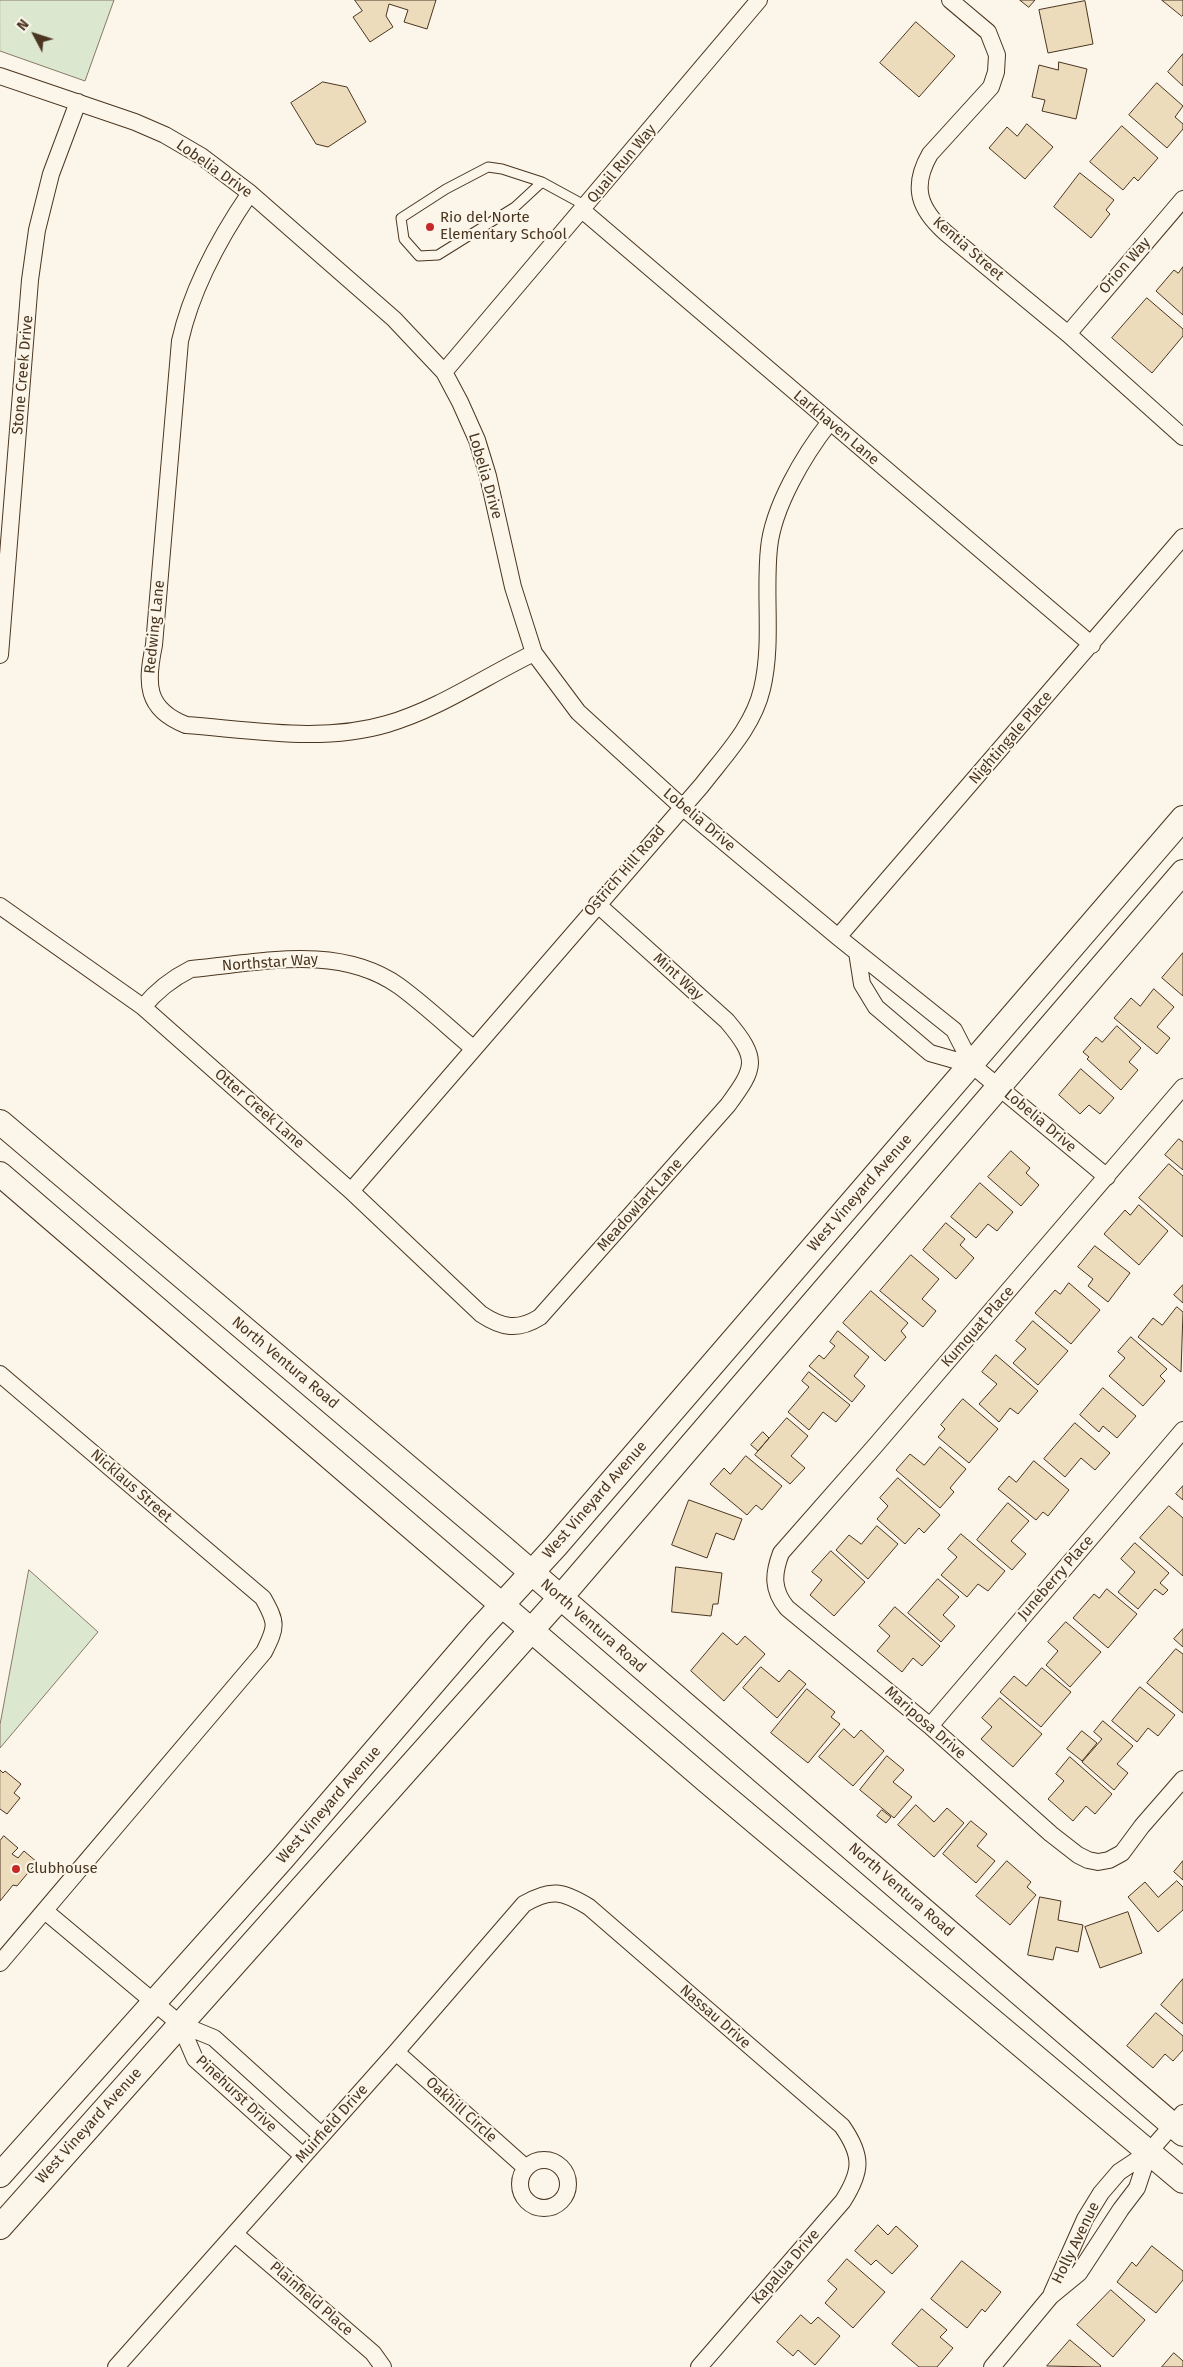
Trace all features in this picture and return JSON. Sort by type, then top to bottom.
[{"type":"main road","name":"West Vineyard Avenue","points":[[0,2174],[283,1858],[532,1573],[1183,818]]},
{"type":"main road","name":"West Vineyard Avenue","points":[[0,2227],[560,1598],[1183,872]]},
{"type":"main road","name":"North Ventura Road","points":[[0,1122],[1180,2124]]},
{"type":"main road","points":[[0,1174],[708,1782],[1183,2181]]},
{"type":"street","name":"Quail Run Way","points":[[444,372],[759,0]]},
{"type":"street","name":"Kentia Street","points":[[950,0],[988,32],[997,56],[996,72],[990,87],[930,154],[923,165],[919,181],[924,209],[931,219],[946,233],[1068,334],[1183,437]]},
{"type":"street","name":"Lobelia Drive","points":[[0,76],[135,122],[165,135],[201,156],[250,193],[394,319],[444,372],[476,440],[485,467],[513,587],[534,653],[578,712],[681,806],[838,937],[954,1030],[972,1064],[1107,1177]]},
{"type":"street","name":"Stone Creek Drive","points":[[0,655],[32,270],[37,230],[51,174],[78,102]]},
{"type":"street","name":"Redwing Lane","points":[[250,193],[236,214],[196,289],[186,316],[180,341],[154,645],[149,668],[149,688],[154,702],[174,720],[186,725],[312,734],[354,731],[386,725],[418,714],[534,653]]},
{"type":"street","name":"Orion Way","points":[[1068,334],[1183,199]]},
{"type":"street","name":"Larkhaven Lane","points":[[584,208],[830,423],[1092,645]]},
{"type":"street","name":"Ostrich Hill Road","points":[[351,1191],[681,806],[702,785],[741,736],[752,717],[762,690],[766,665],[769,548],[775,516],[814,442],[830,423]]},
{"type":"street","name":"Nightingale Place","points":[[838,937],[1092,645],[1183,537]]},
{"type":"street","name":"Mint Way","points":[[597,904],[727,1021],[743,1040],[750,1057]]},
{"type":"street","name":"Otter Creek Lane","points":[[0,906],[143,1007],[351,1191],[481,1314],[495,1323],[505,1326]]},
{"type":"street","name":"Lobelia Drive","points":[[857,952],[862,984],[876,1007],[930,1054],[972,1064]]},
{"type":"street","name":"Northstar Way","points":[[143,1007],[157,990],[172,979],[191,970],[318,958],[347,962],[374,972],[391,982],[473,1048]]},
{"type":"street","name":"Meadowlark Lane","points":[[505,1326],[512,1328],[530,1324],[540,1317],[728,1106],[742,1085],[751,1066],[750,1057]]},
{"type":"street","name":"Kumquat Place","points":[[775,1567],[780,1553],[882,1439],[1183,1087]]},
{"type":"street","name":"Nicklaus Street","points":[[0,1374],[263,1598],[274,1618],[272,1636],[264,1652],[44,1911]]},
{"type":"street","name":"Juneberry Place","points":[[930,1726],[1183,1430]]},
{"type":"street","name":"Mariposa Drive","points":[[775,1567],[774,1581],[779,1598],[787,1608],[930,1726],[1051,1834],[1078,1855],[1098,1862],[1115,1858],[1122,1853],[1142,1826],[1183,1779]]},
{"type":"street","name":"Muirfield Drive","points":[[116,2367],[396,2052],[524,1904],[538,1896],[555,1892]]},
{"type":"street","name":"Nassau Drive","points":[[555,1892],[573,1898],[589,1908],[842,2126],[854,2143],[858,2160]]},
{"type":"street","points":[[0,1963],[44,1911]]},
{"type":"street","name":"Pinehurst Drive","points":[[44,1911],[180,2024],[214,2038],[321,2135]]},
{"type":"street","name":"Pinehurst Drive","points":[[180,2024],[194,2058],[303,2156]]},
{"type":"street","name":"Oakhill Circle","points":[[396,2052],[526,2168]]},
{"type":"street","name":"Holly Avenue","points":[[1051,2296],[1085,2218],[1101,2193],[1119,2172],[1149,2152],[1180,2124]]},
{"type":"street","name":"Holly Avenue","points":[[992,2367],[1051,2296],[1079,2273],[1137,2188],[1149,2152]]},
{"type":"street","name":"Kapalua Drive","points":[[699,2367],[843,2201],[855,2183],[858,2160]]},
{"type":"street","name":"Plainfield Place","points":[[235,2234],[373,2353],[383,2367]]},
{"type":"lane","points":[[542,182],[515,207],[438,255],[419,256],[404,239],[401,218],[446,189],[488,168],[502,169],[542,182],[584,208]]},
{"type":"green space","points":[[0,0],[114,0],[85,81],[0,51]]},
{"type":"green space","points":[[29,1570],[98,1632],[0,1748],[0,1725]]},
{"type":"building","points":[[355,0],[436,0],[427,29],[404,22],[408,10],[389,4],[386,16],[393,27],[370,42],[353,17],[362,11]]},
{"type":"building","points":[[1020,0],[1035,0],[1029,7]]},
{"type":"building","points":[[1162,0],[1183,0],[1183,15],[1182,16]]},
{"type":"building","points":[[1085,1],[1093,44],[1048,53],[1039,10]]},
{"type":"building","points":[[916,22],[955,56],[919,97],[880,63]]},
{"type":"building","points":[[1183,54],[1183,86],[1168,72]]},
{"type":"building","points":[[1059,62],[1087,69],[1076,119],[1042,111],[1045,100],[1032,97],[1039,65],[1058,70]]},
{"type":"building","points":[[323,82],[347,87],[366,122],[328,147],[316,144],[291,103]]},
{"type":"building","points":[[1157,83],[1183,106],[1175,117],[1183,124],[1183,129],[1167,148],[1129,115]]},
{"type":"building","points":[[1027,124],[1053,147],[1025,179],[989,148],[1007,127],[1017,136]]},
{"type":"building","points":[[1122,126],[1158,158],[1138,181],[1134,177],[1123,190],[1090,162]]},
{"type":"building","points":[[1080,173],[1114,200],[1106,210],[1110,214],[1091,238],[1054,207]]},
{"type":"building","points":[[1183,267],[1183,315],[1156,291],[1174,270],[1178,273]]},
{"type":"building","points":[[1147,298],[1183,329],[1183,336],[1152,373],[1112,338]]},
{"type":"building","points":[[1183,953],[1183,996],[1162,978]]},
{"type":"building","points":[[1154,989],[1174,1007],[1157,1027],[1170,1038],[1157,1054],[1114,1018],[1131,998],[1140,1006]]},
{"type":"building","points":[[1117,1026],[1141,1048],[1129,1062],[1138,1070],[1121,1090],[1087,1059],[1089,1057],[1083,1052],[1096,1037],[1102,1042]]},
{"type":"building","points":[[1081,1069],[1114,1098],[1100,1114],[1089,1105],[1080,1114],[1059,1095]]},
{"type":"building","points":[[1179,1139],[1183,1142],[1183,1170],[1165,1155]]},
{"type":"building","points":[[1011,1151],[1030,1168],[1026,1173],[1039,1185],[1021,1206],[988,1177]]},
{"type":"building","points":[[1169,1164],[1183,1176],[1183,1237],[1139,1198]]},
{"type":"building","points":[[980,1183],[1013,1212],[997,1231],[988,1224],[976,1238],[951,1217]]},
{"type":"building","points":[[1139,1205],[1168,1231],[1139,1265],[1104,1234],[1125,1210],[1130,1215]]},
{"type":"building","points":[[946,1223],[965,1239],[960,1245],[974,1258],[956,1279],[923,1250]]},
{"type":"building","points":[[1095,1246],[1130,1273],[1108,1302],[1088,1286],[1093,1279],[1078,1267]]},
{"type":"building","points":[[911,1255],[939,1279],[922,1299],[936,1311],[923,1327],[880,1291]]},
{"type":"building","points":[[1069,1283],[1100,1310],[1071,1344],[1035,1313],[1055,1290],[1060,1294]]},
{"type":"building","points":[[1183,1285],[1183,1303],[1174,1295]]},
{"type":"building","points":[[871,1291],[908,1323],[901,1331],[906,1337],[885,1361],[843,1323]]},
{"type":"building","points":[[1177,1307],[1183,1312],[1181,1372],[1138,1337],[1153,1318],[1162,1325]]},
{"type":"building","points":[[1033,1321],[1068,1351],[1038,1385],[1013,1363],[1026,1349],[1016,1341]]},
{"type":"building","points":[[838,1331],[869,1357],[854,1376],[865,1386],[852,1402],[809,1366],[819,1355],[824,1359],[835,1346],[830,1342]]},
{"type":"building","points":[[1131,1337],[1167,1369],[1160,1376],[1165,1381],[1143,1406],[1109,1376],[1125,1358],[1118,1352]]},
{"type":"building","points":[[996,1355],[1038,1391],[1018,1414],[1010,1408],[999,1422],[979,1404],[997,1384],[982,1372]]},
{"type":"building","points":[[809,1372],[850,1405],[836,1422],[823,1412],[809,1430],[788,1412],[809,1387],[802,1381]]},
{"type":"building","points":[[1103,1388],[1136,1416],[1117,1438],[1103,1426],[1099,1432],[1080,1415]]},
{"type":"building","points":[[963,1399],[998,1429],[969,1463],[938,1437],[945,1429],[941,1425]]},
{"type":"building","points":[[787,1418],[808,1436],[791,1456],[805,1468],[790,1484],[755,1455]]},
{"type":"building","points":[[1075,1423],[1110,1453],[1095,1470],[1081,1458],[1065,1477],[1044,1459]]},
{"type":"building","points":[[763,1432],[769,1438],[758,1451],[751,1445]]},
{"type":"building","points":[[940,1447],[966,1469],[950,1488],[954,1492],[940,1508],[896,1470],[910,1454],[924,1465]]},
{"type":"building","points":[[746,1456],[782,1486],[762,1510],[756,1505],[747,1515],[710,1484],[724,1468],[730,1474]]},
{"type":"building","points":[[1034,1461],[1069,1490],[1048,1516],[1043,1512],[1036,1520],[998,1489],[1009,1476],[1016,1482]]},
{"type":"building","points":[[898,1478],[940,1515],[924,1533],[919,1528],[905,1544],[877,1519],[888,1506],[880,1498]]},
{"type":"building","points":[[1183,1486],[1183,1500],[1176,1494]]},
{"type":"building","points":[[689,1500],[742,1519],[734,1540],[716,1533],[707,1558],[672,1545]]},
{"type":"building","points":[[1008,1503],[1029,1521],[1011,1541],[1026,1554],[1012,1570],[977,1540]]},
{"type":"building","points":[[1169,1506],[1183,1518],[1183,1576],[1140,1538]]},
{"type":"building","points":[[877,1526],[898,1544],[868,1579],[836,1550],[849,1535],[861,1544]]},
{"type":"building","points":[[961,1534],[1005,1571],[988,1591],[978,1584],[967,1597],[941,1575],[957,1557],[948,1549]]},
{"type":"building","points":[[1135,1543],[1169,1573],[1160,1583],[1168,1590],[1163,1595],[1155,1589],[1138,1609],[1118,1592],[1135,1572],[1121,1559]]},
{"type":"building","points":[[831,1551],[865,1582],[834,1616],[810,1595],[822,1580],[812,1572]]},
{"type":"building","points":[[676,1567],[722,1573],[718,1604],[713,1604],[711,1616],[672,1612]]},
{"type":"building","points":[[938,1579],[959,1597],[943,1615],[955,1626],[941,1642],[908,1613]]},
{"type":"building","points":[[1107,1589],[1137,1614],[1108,1648],[1073,1618],[1094,1594],[1099,1598]]},
{"type":"building","points":[[895,1607],[940,1646],[922,1666],[913,1658],[902,1672],[877,1651],[890,1636],[879,1626]]},
{"type":"building","points":[[1066,1622],[1101,1652],[1070,1687],[1046,1665],[1058,1651],[1048,1642]]},
{"type":"building","points":[[1183,1629],[1183,1647],[1174,1639]]},
{"type":"building","points":[[723,1633],[737,1645],[745,1636],[765,1654],[724,1701],[691,1671]]},
{"type":"building","points":[[1176,1649],[1183,1654],[1183,1713],[1147,1683]]},
{"type":"building","points":[[761,1667],[779,1682],[789,1670],[806,1684],[777,1718],[743,1688]]},
{"type":"building","points":[[1042,1668],[1071,1692],[1041,1727],[1000,1692],[1014,1676],[1026,1686]]},
{"type":"building","points":[[1140,1687],[1175,1715],[1158,1736],[1148,1728],[1137,1742],[1112,1721]]},
{"type":"building","points":[[807,1689],[835,1712],[831,1717],[840,1724],[808,1763],[771,1733]]},
{"type":"building","points":[[1000,1698],[1042,1734],[1013,1767],[981,1739],[992,1727],[982,1718]]},
{"type":"building","points":[[1103,1721],[1133,1746],[1117,1764],[1128,1773],[1114,1790],[1082,1762],[1102,1739],[1094,1732]]},
{"type":"building","points":[[844,1729],[854,1738],[861,1730],[884,1751],[853,1786],[819,1757]]},
{"type":"building","points":[[1082,1731],[1097,1743],[1082,1761],[1067,1749]]},
{"type":"building","points":[[887,1756],[904,1770],[893,1782],[912,1797],[894,1818],[860,1790]]},
{"type":"building","points":[[1070,1757],[1112,1794],[1095,1814],[1086,1806],[1073,1821],[1048,1799],[1064,1781],[1056,1774]]},
{"type":"building","points":[[0,1770],[3,1773],[5,1771],[21,1784],[14,1793],[20,1798],[7,1814],[0,1809]]},
{"type":"building","points":[[916,1805],[934,1822],[947,1808],[964,1823],[934,1857],[898,1825]]},
{"type":"building","points":[[882,1810],[891,1817],[886,1823],[877,1816]]},
{"type":"building","points":[[971,1821],[987,1834],[977,1846],[995,1861],[976,1883],[943,1854]]},
{"type":"building","name":"Clubhouse","points":[[4,1836],[18,1848],[12,1854],[18,1858],[24,1851],[37,1862],[17,1886],[13,1885],[0,1901],[0,1841]]},
{"type":"building","points":[[1007,1861],[1031,1882],[1027,1887],[1036,1895],[1010,1925],[976,1896]]},
{"type":"building","points":[[1183,1861],[1183,1880],[1174,1872]]},
{"type":"building","points":[[1177,1881],[1183,1887],[1183,1910],[1158,1932],[1128,1897],[1145,1882],[1158,1897]]},
{"type":"building","points":[[1040,1897],[1061,1901],[1058,1920],[1083,1925],[1078,1952],[1056,1947],[1053,1960],[1028,1955]]},
{"type":"building","points":[[1128,1912],[1142,1953],[1100,1968],[1085,1927]]},
{"type":"building","points":[[1183,1979],[1183,2024],[1161,2005]]},
{"type":"building","points":[[1156,2013],[1183,2036],[1183,2050],[1173,2061],[1165,2054],[1153,2068],[1127,2046]]},
{"type":"building","points":[[878,2225],[888,2235],[896,2226],[918,2246],[892,2274],[876,2260],[871,2265],[855,2251]]},
{"type":"building","points":[[1152,2246],[1183,2271],[1183,2280],[1156,2313],[1117,2282],[1132,2262],[1136,2266]]},
{"type":"building","points":[[847,2259],[885,2292],[853,2328],[825,2303],[837,2289],[828,2281]]},
{"type":"building","points":[[962,2261],[1001,2292],[985,2312],[982,2309],[967,2328],[931,2299]]},
{"type":"building","points":[[1111,2290],[1145,2320],[1113,2357],[1077,2325]]},
{"type":"building","points":[[922,2309],[947,2330],[940,2337],[953,2348],[937,2367],[919,2367],[892,2344]]},
{"type":"building","points":[[801,2315],[811,2324],[818,2317],[840,2336],[815,2365],[798,2350],[793,2356],[777,2342]]},
{"type":"building","points":[[1070,2340],[1101,2366],[1047,2366]]},
{"type":"building","points":[[1174,2353],[1183,2361],[1183,2367],[1162,2367]]},
{"type":"place","name":"Rio del Norte Elementary School","points":[[430,227]]},
{"type":"place","name":"Clubhouse","points":[[16,1869]]}]
